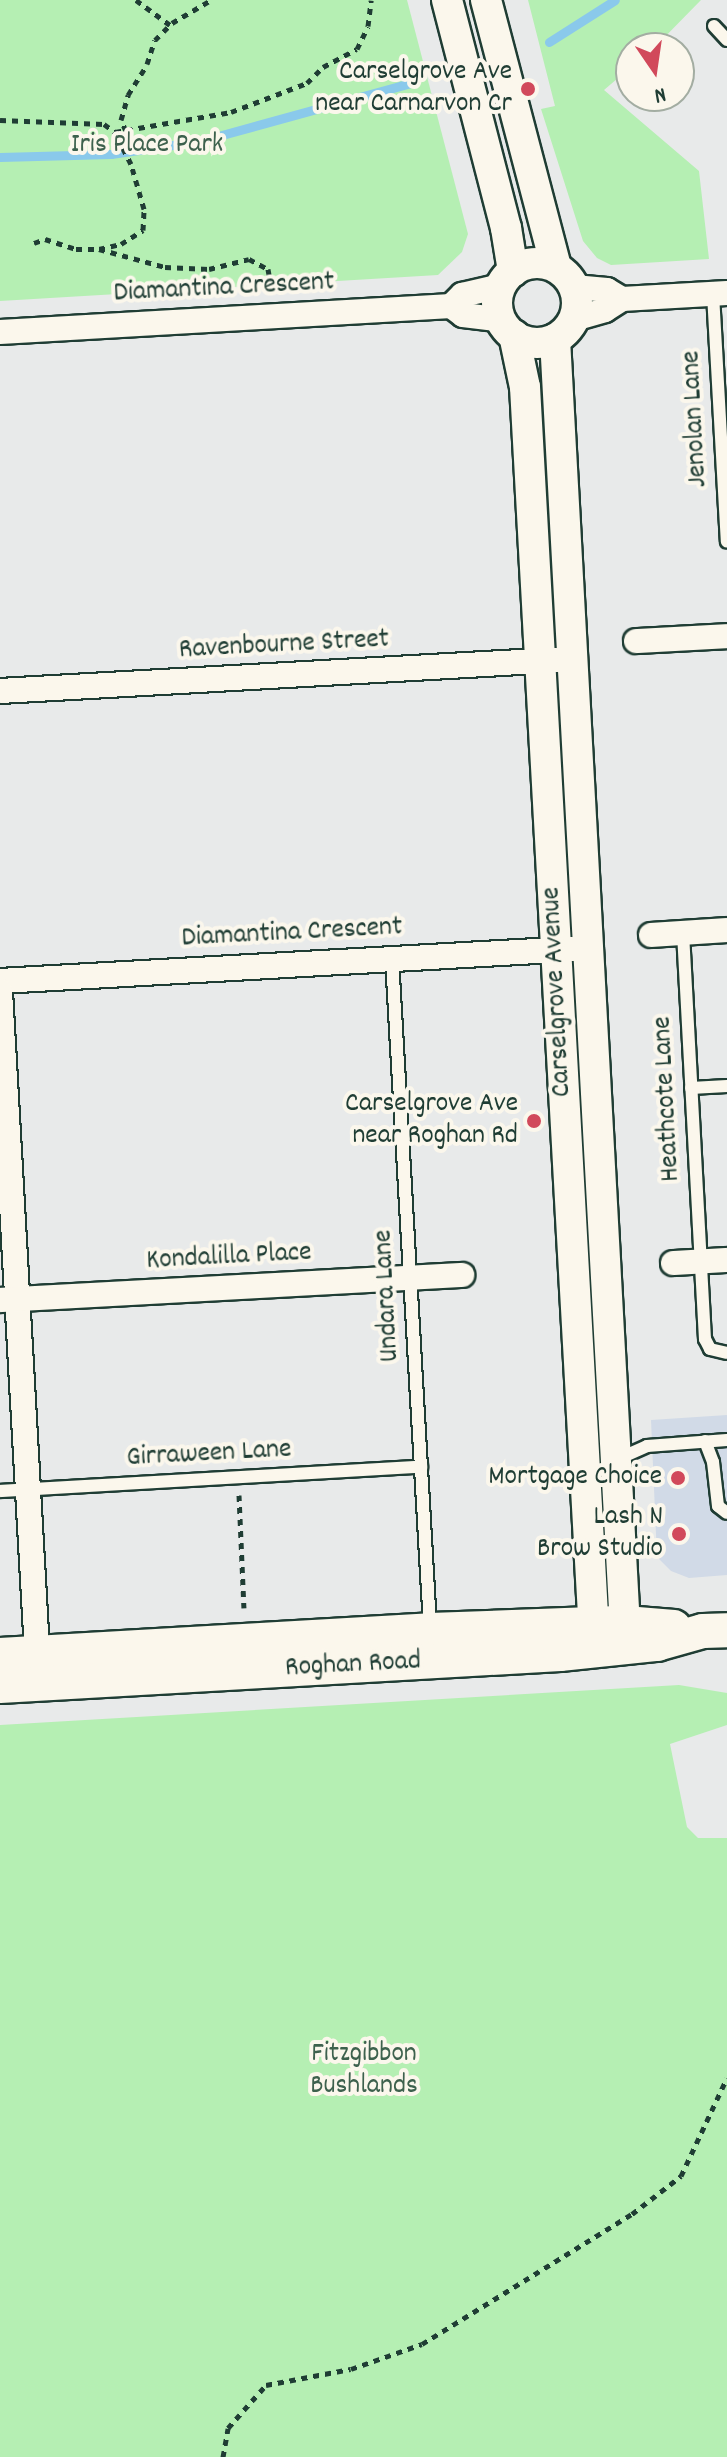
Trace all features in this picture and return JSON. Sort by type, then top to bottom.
[{"type":"main road","name":"Roghan Road","points":[[0,1686],[38,1668],[430,1630],[610,1636]]},
{"type":"main road","name":"Roghan Road","points":[[0,1655],[38,1668],[715,1631]]},
{"type":"street","points":[[447,0],[506,228],[507,278],[498,297],[507,328],[534,343],[622,299],[720,294]]},
{"type":"street","points":[[486,0],[565,277],[577,298],[564,329]]},
{"type":"street","points":[[507,278],[534,263],[607,290],[622,299]]},
{"type":"street","name":"Diamantina Crescent","points":[[451,306],[462,295],[507,278]]},
{"type":"street","name":"Diamantina Crescent","points":[[0,332],[451,306],[463,315],[507,328]]},
{"type":"street","name":"Carselgrove Avenue","points":[[507,328],[525,387],[556,950],[610,1636]]},
{"type":"street","name":"Carselgrove Avenue","points":[[564,329],[571,660],[615,1460],[610,1636]]},
{"type":"street","points":[[636,641],[727,636]]},
{"type":"street","name":"Ravenbourne Street","points":[[0,691],[571,660]]},
{"type":"street","points":[[651,935],[727,930]]},
{"type":"street","name":"Diamantina Crescent","points":[[0,981],[587,948]]},
{"type":"street","points":[[0,991],[8,1300],[28,1489],[38,1668]]},
{"type":"street","points":[[673,1263],[727,1260]]},
{"type":"street","name":"Kondalilla Place","points":[[8,1300],[462,1275]]},
{"type":"lane","points":[[714,26],[727,40]]},
{"type":"lane","name":"Jenolan Lane","points":[[720,294],[727,542]]},
{"type":"lane","name":"Heathcote Lane","points":[[683,933],[706,1344],[715,1352],[727,1353]]},
{"type":"lane","name":"Undara Lane","points":[[392,959],[430,1630]]},
{"type":"lane","points":[[691,1088],[727,1086]]},
{"type":"lane","points":[[615,1460],[647,1446],[727,1440]]},
{"type":"lane","points":[[705,1441],[713,1462],[718,1506],[727,1513]]},
{"type":"lane","name":"Girraween Lane","points":[[0,1491],[421,1467]]},
{"type":"path","points":[[136,0],[170,25]]},
{"type":"path","points":[[126,131],[121,120],[128,95],[147,64],[155,40],[170,25],[211,0]]},
{"type":"path","points":[[115,132],[231,112],[307,83],[323,67],[357,49],[368,26],[371,0]]},
{"type":"path","points":[[0,120],[104,124],[115,132],[131,164],[144,209],[143,230],[121,244],[99,249],[76,249],[45,239],[34,243]]},
{"type":"path","points":[[99,249],[165,267],[209,269],[249,259],[268,269],[276,316]]},
{"type":"path","points":[[238,1478],[244,1608]]},
{"type":"path","points":[[223,2457],[228,2428],[266,2385],[351,2369],[422,2344],[632,2214],[681,2176],[727,2078]]},
{"type":"shaded area","points":[[727,1415],[727,1575],[689,1578],[671,1571],[657,1557],[651,1420]]},
{"type":"green space","name":"Iris Place Park","points":[[0,0],[407,0],[468,234],[462,252],[438,275],[0,301]]},
{"type":"green space","points":[[528,0],[701,0],[670,32],[615,32],[615,81],[604,90],[615,99],[615,112],[630,112],[699,171],[709,259],[611,265],[597,258],[583,241],[541,109],[555,106]]},
{"type":"green space","name":"Fitzgibbon Bushlands","points":[[679,1685],[727,1693],[727,1725],[670,1744],[687,1827],[698,1838],[727,1838],[727,2457],[0,2457],[0,1725]]},
{"type":"waterway","points":[[549,42],[615,0]]},
{"type":"waterway","points":[[0,157],[111,154],[200,141],[411,83]]},
{"type":"place","name":"Carselgrove Ave near Carnarvon Cr","points":[[528,89]]},
{"type":"place","name":"Carselgrove Ave near Roghan Rd","points":[[534,1121]]},
{"type":"place","name":"Mortgage Choice","points":[[678,1478]]},
{"type":"place","name":"Lash N Brow Studio","points":[[679,1534]]}]
